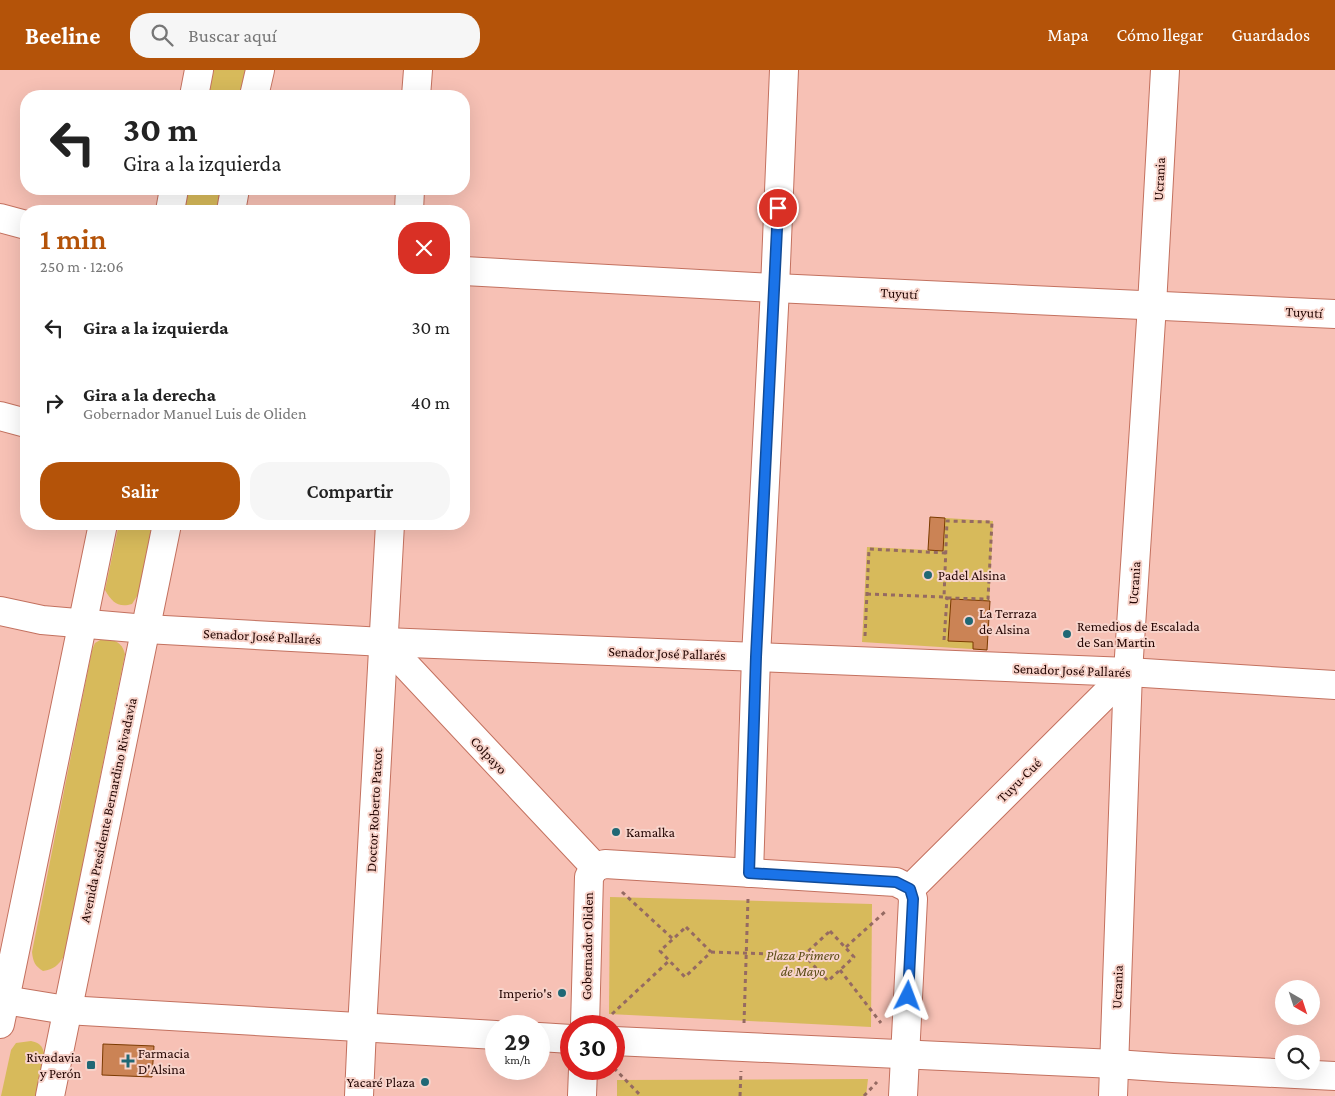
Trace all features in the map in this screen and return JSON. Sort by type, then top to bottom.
[{"type":"street","points":[[195,90],[199,70]]},
{"type":"street","points":[[255,90],[260,70]]},
{"type":"street","points":[[416,90],[418,70]]},
{"type":"street","points":[[749,873],[756,657],[784,70]]},
{"type":"street","name":"Ucrania","points":[[1114,1096],[1128,672],[1165,70]]},
{"type":"street","points":[[0,218],[20,223]]},
{"type":"street","name":"Tuyutí","points":[[470,271],[775,288],[1335,314]]},
{"type":"street","points":[[0,416],[20,421]]},
{"type":"street","points":[[103,530],[2,1007],[485,1034]]},
{"type":"street","name":"Avenida Presidente Bernardino Rivadavia","points":[[50,1096],[66,1010],[166,530]]},
{"type":"street","name":"Doctor Roberto Patxot","points":[[360,1096],[362,1028],[390,530]]},
{"type":"street","name":"Senador José Pallarés","points":[[0,611],[42,620],[146,629],[384,642],[1128,672],[1335,685]]},
{"type":"street","name":"Colpayo","points":[[384,642],[595,867]]},
{"type":"street","name":"Tuyu-Cué","points":[[910,889],[1128,672]]},
{"type":"street","points":[[595,867],[605,864],[896,882],[910,889],[913,899],[902,1096]]},
{"type":"street","name":"Gobernador Oliden","points":[[595,867],[589,877],[600,1015]]},
{"type":"street","points":[[625,1032],[743,1046],[1335,1076]]},
{"type":"street","points":[[582,1096],[583,1080]]},
{"type":"path","points":[[867,594],[945,598],[988,599],[992,522],[947,521],[946,553],[945,598],[944,644]]},
{"type":"path","points":[[865,640],[869,549],[946,553]]},
{"type":"path","points":[[595,867],[673,939]]},
{"type":"path","points":[[743,1046],[749,873]]},
{"type":"path","points":[[846,947],[910,889]]},
{"type":"path","points":[[711,952],[685,976],[660,951],[686,927],[711,952],[804,955],[830,931],[854,957],[828,981],[804,955]]},
{"type":"path","points":[[615,1015],[670,960]]},
{"type":"path","points":[[840,970],[881,1024]]},
{"type":"path","points":[[625,1079],[641,1096]]},
{"type":"green space","points":[[213,70],[245,70],[241,90],[209,90]]},
{"type":"green space","points":[[187,195],[220,195],[218,205],[185,205]]},
{"type":"green space","name":"Padel Alsina","points":[[930,517],[993,521],[987,650],[862,642],[867,547],[928,550]]},
{"type":"green space","points":[[118,530],[151,530],[139,593],[132,604],[123,605],[116,603],[105,590]]},
{"type":"green space","points":[[102,639],[117,642],[125,654],[64,956],[55,966],[43,971],[35,963],[32,952],[92,650],[95,643]]},
{"type":"green space","name":"Plaza Primero de Mayo","points":[[610,897],[872,904],[871,1027],[609,1014]]},
{"type":"green space","points":[[31,1041],[40,1045],[44,1053],[36,1096],[1,1096],[11,1050],[16,1043]]},
{"type":"green space","points":[[868,1079],[866,1096],[617,1096],[617,1080]]},
{"type":"building","points":[[930,517],[945,518],[943,551],[928,550]]},
{"type":"building","name":"La Terraza de Alsina","points":[[951,599],[990,601],[987,650],[973,649],[973,642],[948,641]]},
{"type":"building","name":"Farmacia D'Alsina","points":[[103,1044],[154,1046],[152,1077],[102,1075]]},
{"type":"place","name":"Padel Alsina","points":[[928,575]]},
{"type":"place","name":"La Terraza de Alsina","points":[[969,621]]},
{"type":"place","name":"Remedios de Escalada de San Martin","points":[[1067,634]]},
{"type":"place","name":"Kamalka","points":[[616,832]]},
{"type":"place","name":"Imperio's","points":[[562,993]]},
{"type":"place","name":"Farmacia D'Alsina","points":[[128,1061]]},
{"type":"place","name":"Rivadavia y Perón","points":[[91,1065]]},
{"type":"place","name":"Yacaré Plaza","points":[[425,1082]]},
{"type":"route","points":[[778,208],[756,657],[749,873],[896,882],[910,889],[913,899],[908,996]]}]
